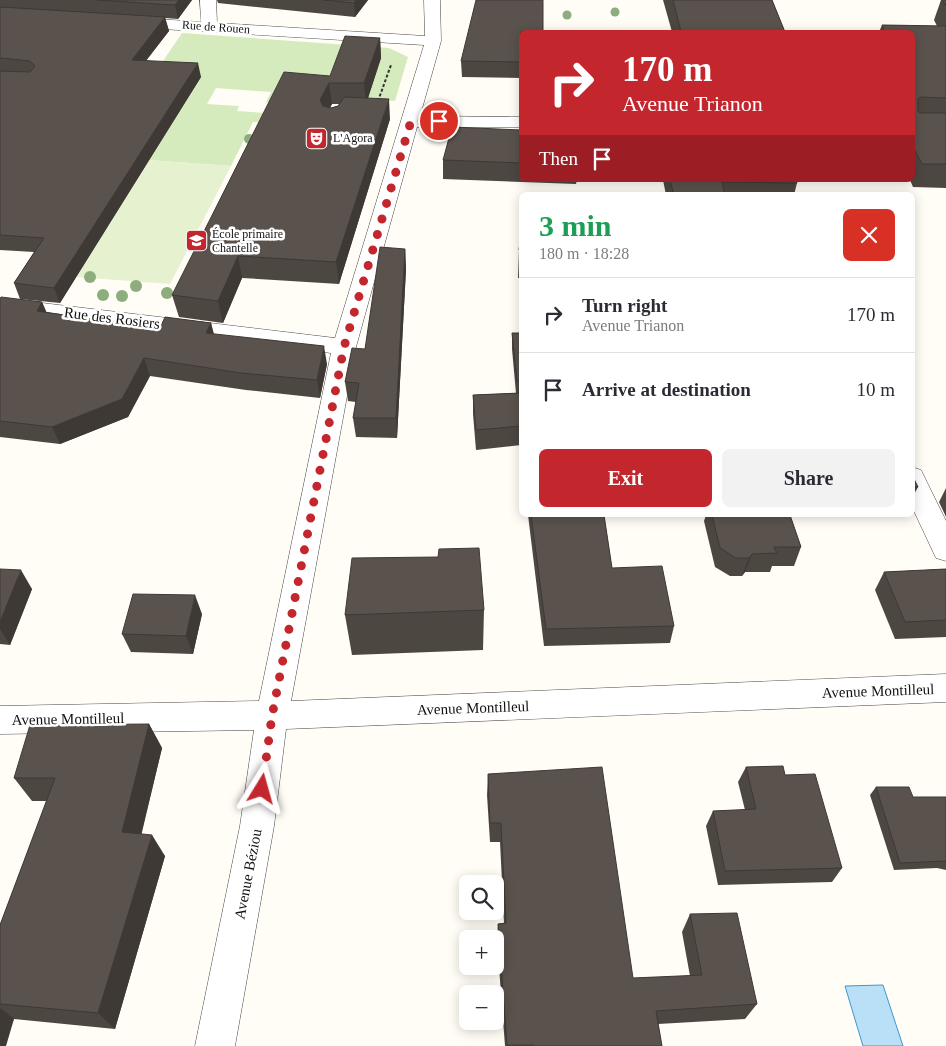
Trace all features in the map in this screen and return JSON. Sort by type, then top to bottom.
[{"type":"street","points":[[208,0],[209,26]]},
{"type":"street","name":"Avenue Béziou","points":[[215,1046],[257,826],[272,716],[344,347],[433,41],[432,0]]},
{"type":"street","name":"Rue de Rouen","points":[[110,20],[433,41]]},
{"type":"street","points":[[375,111],[412,117],[519,122]]},
{"type":"street","name":"Rue des Rosiers","points":[[0,305],[344,347]]},
{"type":"street","points":[[915,483],[946,550]]},
{"type":"street","name":"Avenue Montilleul","points":[[0,720],[272,716],[946,688]]},
{"type":"path","points":[[375,111],[393,58]]},
{"type":"green space","points":[[182,33],[389,48],[408,57],[395,101],[306,96],[275,123],[253,122],[231,166],[149,160],[127,114]],"holes":[[[216,88],[271,92],[266,102],[271,103],[266,113],[237,111],[239,106],[207,104]]]},
{"type":"green space","points":[[149,160],[231,166],[170,284],[76,277]]},
{"type":"water","points":[[883,985],[903,1046],[863,1046],[845,986]]},
{"type":"building","points":[[97,0],[179,0],[175,5]]},
{"type":"building","points":[[323,0],[356,0],[354,3]]},
{"type":"building","points":[[476,0],[543,0],[543,30],[519,30],[519,62],[461,61]]},
{"type":"building","points":[[673,0],[772,0],[784,30],[680,30]]},
{"type":"building","points":[[0,7],[165,17],[132,60],[198,63],[54,288],[14,283],[44,238],[0,235],[0,71],[30,72],[35,66],[30,61],[0,58]]},
{"type":"building","points":[[882,25],[946,26],[946,98],[920,97],[918,99],[918,111],[920,113],[946,113],[946,164],[922,164],[915,151],[915,30],[884,30]]},
{"type":"building","points":[[345,36],[380,38],[364,83],[329,83],[320,100],[323,106],[331,108],[338,106],[344,97],[389,99],[336,262],[238,256],[218,301],[172,295],[284,72],[330,76]]},
{"type":"building","points":[[452,127],[519,130],[519,163],[443,160]]},
{"type":"building","points":[[671,182],[722,182],[724,192],[673,192]]},
{"type":"building","points":[[722,182],[797,182],[797,183]]},
{"type":"building","points":[[380,247],[405,249],[396,418],[353,418],[359,383],[345,382],[352,348],[365,349]]},
{"type":"building","points":[[1,297],[42,302],[37,311],[160,328],[165,317],[211,323],[206,333],[324,346],[317,380],[241,373],[144,358],[122,399],[52,427],[0,421]]},
{"type":"building","points":[[512,333],[519,333],[519,380],[517,380]]},
{"type":"building","points":[[519,393],[519,426],[476,430],[473,395]]},
{"type":"building","points":[[531,517],[604,517],[612,568],[662,566],[674,626],[546,629]]},
{"type":"building","points":[[712,517],[791,517],[801,547],[774,547],[777,553],[752,554],[749,558],[736,558],[720,548]]},
{"type":"building","points":[[479,548],[484,610],[345,615],[352,558],[438,557],[439,549]]},
{"type":"building","points":[[0,569],[21,570],[0,622]]},
{"type":"building","points":[[946,569],[946,620],[905,622],[884,572]]},
{"type":"building","points":[[133,594],[195,595],[186,636],[122,634]]},
{"type":"building","points":[[149,724],[122,832],[152,835],[98,1013],[0,1004],[0,925],[55,778],[14,778],[30,725]]},
{"type":"building","points":[[783,766],[785,775],[815,774],[842,868],[725,871],[713,811],[756,809],[746,767]]},
{"type":"building","points":[[602,767],[633,978],[702,975],[690,914],[737,913],[757,1004],[656,1011],[662,1046],[507,1045],[502,975],[504,975],[504,930],[498,930],[498,924],[506,923],[501,823],[490,823],[488,774]]},
{"type":"building","points":[[876,787],[909,787],[913,797],[946,797],[946,861],[900,863]]},
{"type":"place","name":"L'Agora","points":[[317,138]]},
{"type":"place","name":"École primaire Chantelle","points":[[196,241]]},
{"type":"route","points":[[262,789],[272,716],[344,347],[411,121],[439,121]]}]
